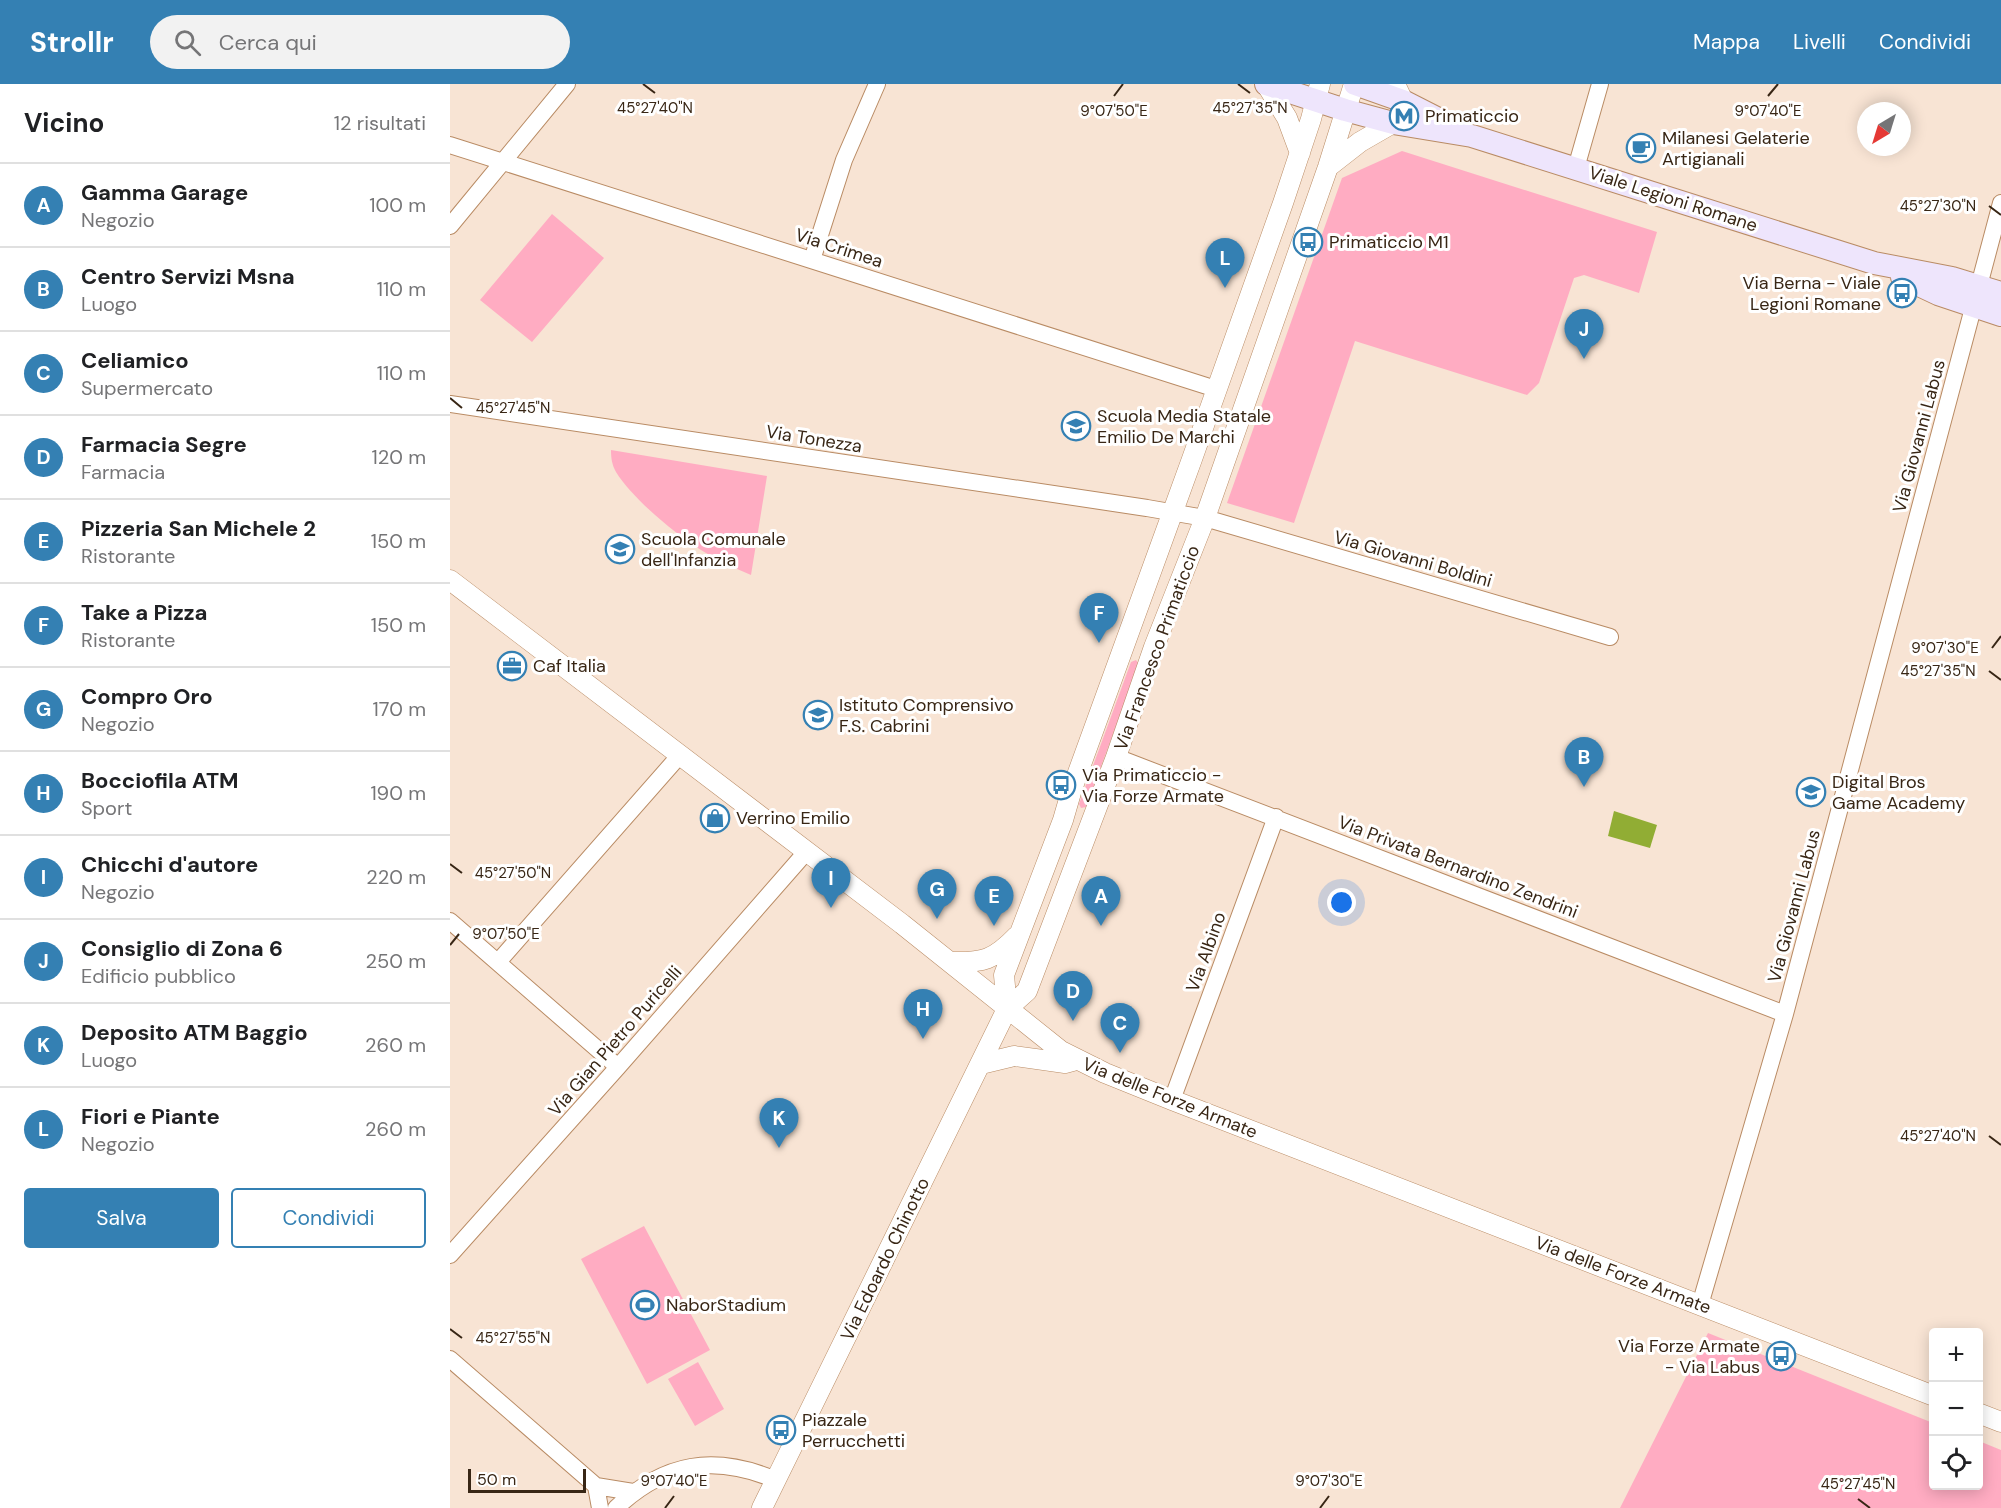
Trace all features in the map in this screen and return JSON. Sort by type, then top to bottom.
[{"type":"main road","name":"Viale Legioni Romane","points":[[1266,84],[1318,92],[1345,110],[1394,123],[1472,136],[1576,168],[1874,263],[1938,294],[1977,296]]},
{"type":"main road","name":"Viale Legioni Romane","points":[[1354,84],[1399,92],[1472,136]]},
{"type":"main road","points":[[1977,296],[2001,293]]},
{"type":"main road","points":[[1977,296],[2001,315]]},
{"type":"street","points":[[450,226],[567,84]]},
{"type":"street","points":[[812,260],[844,160],[877,84]]},
{"type":"street","points":[[1266,84],[1287,118],[1300,153]]},
{"type":"street","name":"Viale Legioni Romane","points":[[1345,110],[1354,84]]},
{"type":"street","points":[[1576,168],[1599,84]]},
{"type":"street","name":"Via Francesco Primaticcio","points":[[1007,1009],[1004,975],[1124,651],[1283,203],[1318,92]]},
{"type":"street","name":"Via Francesco Primaticcio","points":[[1007,1009],[1028,991],[1088,832],[1159,634],[1205,518],[1328,167],[1345,110]]},
{"type":"street","points":[[1328,167],[1360,142],[1394,123]]},
{"type":"street","name":"Via Crimea","points":[[450,145],[1216,389]]},
{"type":"street","points":[[1283,203],[1298,200],[1305,207],[1310,219]]},
{"type":"street","name":"Via Giovanni Labus","points":[[1700,1305],[1785,1014],[2001,203]]},
{"type":"street","name":"Via Tonezza","points":[[450,404],[1205,518]]},
{"type":"street","points":[[1192,459],[1196,467],[1202,471],[1210,473],[1221,468]]},
{"type":"street","name":"Via Giovanni Boldini","points":[[1205,518],[1610,637]]},
{"type":"street","name":"Via delle Forze Armate","points":[[450,580],[951,962],[1060,1051],[1076,1060],[1172,1100],[1929,1393]]},
{"type":"street","points":[[1134,621],[1143,636],[1147,638],[1159,634]]},
{"type":"street","points":[[1124,651],[1136,647],[1146,654],[1149,662]]},
{"type":"street","points":[[498,962],[680,755]]},
{"type":"street","name":"Via Privata Bernardino Zendrini","points":[[1116,757],[1785,1014]]},
{"type":"street","name":"Via Albino","points":[[1172,1100],[1276,817]]},
{"type":"street","points":[[1063,820],[1073,833],[1082,835],[1088,832]]},
{"type":"street","name":"Via Gian Pietro Puricelli","points":[[450,1255],[807,851]]},
{"type":"street","points":[[450,921],[618,1067]]},
{"type":"street","points":[[951,962],[976,963],[1002,952],[1019,934]]},
{"type":"street","name":"Via Edoardo Chinotto","points":[[762,1508],[1007,1009]]},
{"type":"street","points":[[981,1064],[1014,1056],[1065,1064],[1076,1060]]},
{"type":"street","points":[[450,1359],[596,1486],[633,1492]]},
{"type":"street","points":[[1983,1415],[2001,1422]]},
{"type":"street","points":[[616,1508],[633,1492],[650,1481],[684,1467],[707,1464],[732,1466],[755,1471],[776,1480]]},
{"type":"street","points":[[596,1486],[600,1508]]},
{"type":"shaded area","points":[[1402,151],[1657,232],[1639,293],[1584,275],[1574,278],[1539,383],[1527,395],[1355,341],[1294,523],[1227,503],[1342,178]]},
{"type":"shaded area","points":[[552,214],[604,258],[532,342],[480,300]]},
{"type":"shaded area","points":[[611,450],[767,476],[751,575],[701,550],[655,515],[632,493],[616,472]]},
{"type":"shaded area","points":[[1136,660],[1139,664],[1086,807],[1081,808],[1079,804],[1131,662]]},
{"type":"shaded area","points":[[1614,811],[1657,825],[1650,848],[1608,836]]},
{"type":"shaded area","name":"NaborStadium","points":[[644,1226],[710,1350],[647,1384],[581,1259]]},
{"type":"shaded area","points":[[1708,1333],[1929,1421],[1929,1490],[1983,1490],[1983,1443],[2001,1450],[2001,1508],[1620,1508]]},
{"type":"shaded area","points":[[698,1362],[724,1409],[695,1426],[668,1379]]},
{"type":"place","name":"Primaticcio","points":[[1404,116]]},
{"type":"place","name":"Milanesi Gelaterie Artigianali","points":[[1641,148]]},
{"type":"place","name":"Primaticcio M1","points":[[1308,242]]},
{"type":"place","name":"Fiori e Piante","points":[[1225,288]]},
{"type":"place","name":"Via Berna - Viale Legioni Romane","points":[[1902,293]]},
{"type":"place","name":"Consiglio di Zona 6","points":[[1584,359]]},
{"type":"place","name":"Scuola Media Statale Emilio De Marchi","points":[[1076,426]]},
{"type":"place","name":"Scuola Comunale dell'Infanzia","points":[[620,549]]},
{"type":"place","name":"Take a Pizza","points":[[1099,643]]},
{"type":"place","name":"Caf Italia","points":[[512,666]]},
{"type":"place","name":"Istituto Comprensivo F.S. Cabrini","points":[[818,715]]},
{"type":"place","name":"Via Primaticcio - Via Forze Armate","points":[[1061,785]]},
{"type":"place","name":"Centro Servizi Msna","points":[[1584,787]]},
{"type":"place","name":"Digital Bros Game Academy","points":[[1811,792]]},
{"type":"place","name":"Verrino Emilio","points":[[715,818]]},
{"type":"place","name":"Chicchi d'autore","points":[[831,908]]},
{"type":"place","name":"Compro Oro","points":[[937,919]]},
{"type":"place","name":"Pizzeria San Michele 2","points":[[994,926]]},
{"type":"place","name":"Gamma Garage","points":[[1101,926]]},
{"type":"place","name":"Farmacia Segre","points":[[1073,1021]]},
{"type":"place","name":"Bocciofila ATM","points":[[923,1039]]},
{"type":"place","name":"Celiamico","points":[[1120,1053]]},
{"type":"place","name":"Deposito ATM Baggio","points":[[779,1148]]},
{"type":"place","name":"NaborStadium","points":[[645,1305]]},
{"type":"place","name":"Via Forze Armate - Via Labus","points":[[1781,1356]]},
{"type":"place","name":"Piazzale Perrucchetti","points":[[781,1430]]}]
